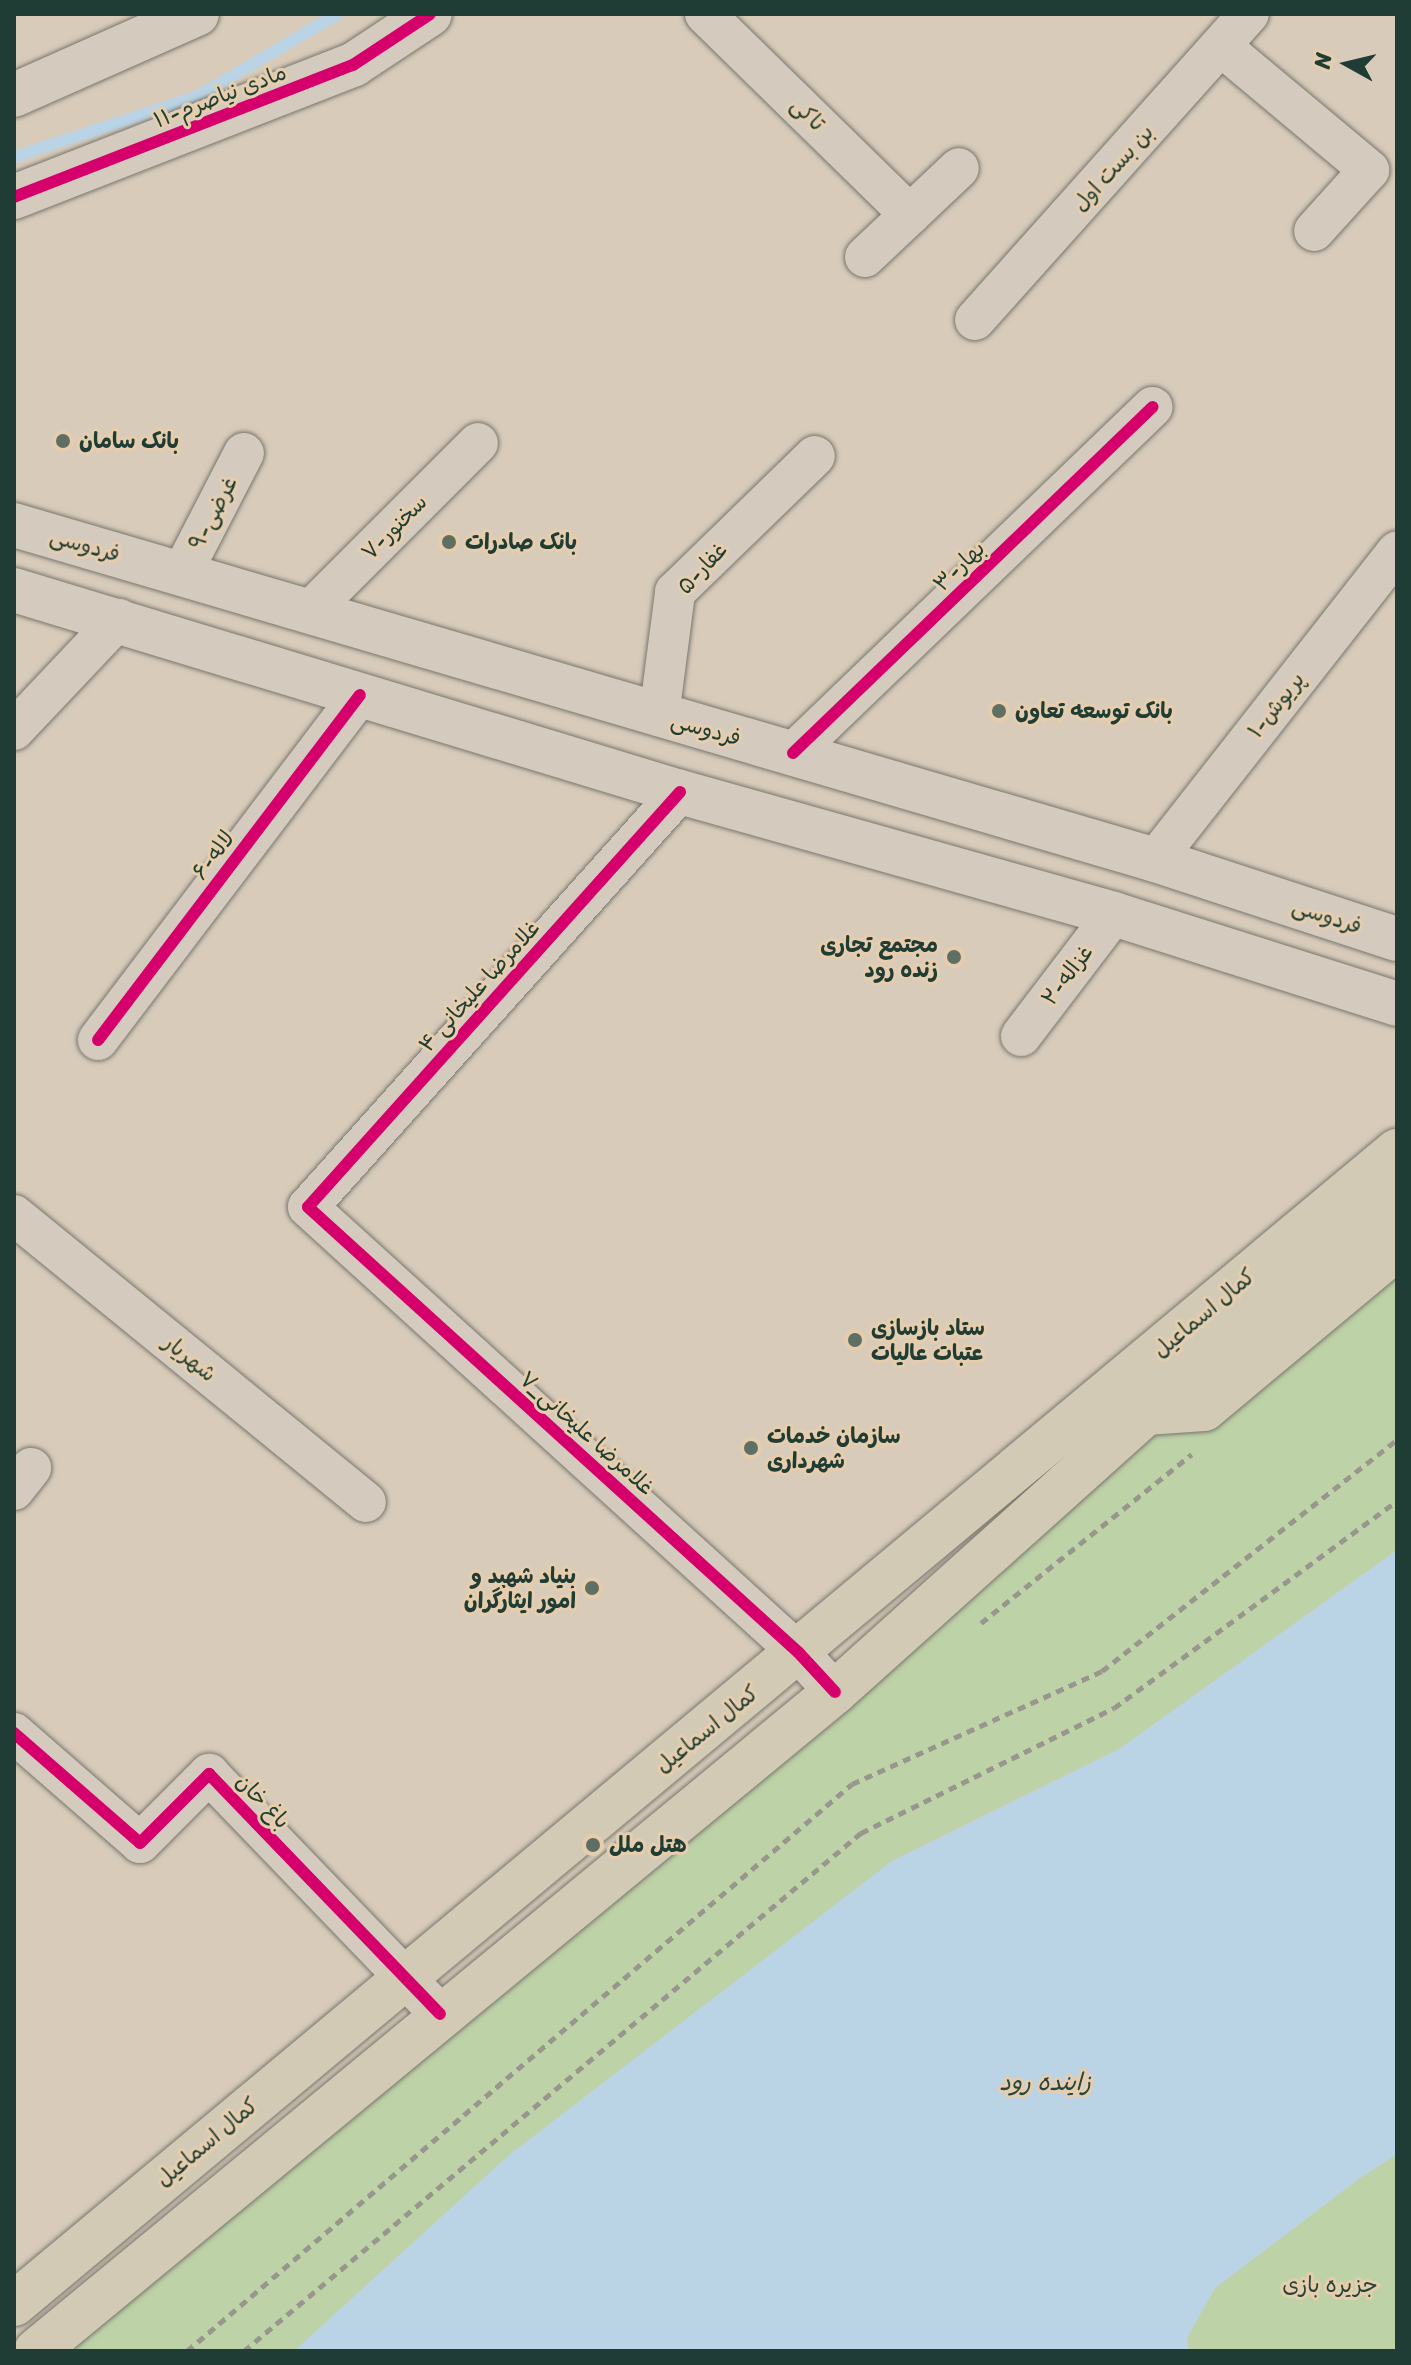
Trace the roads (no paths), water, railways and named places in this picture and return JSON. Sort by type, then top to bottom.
[{"type":"main road","points":[[14,95],[197,14]]},
{"type":"main road","name":"۱۱-مادی نیاصرم","points":[[14,197],[353,65],[430,14]]},
{"type":"main road","name":"فردوسی","points":[[14,525],[1155,860],[1397,939]]},
{"type":"main road","points":[[14,590],[119,619],[680,792],[1114,914],[1397,1004]]},
{"type":"main road","points":[[680,792],[713,732]]},
{"type":"main road","name":"کمال اسماعیل","points":[[14,2304],[404,1977],[799,1653],[1397,1151]]},
{"type":"main road","name":"کمال اسماعیل","points":[[36,2351],[440,2014],[835,1692],[1146,1413],[1397,1197]]},
{"type":"main road","points":[[1146,1413],[1204,1409],[1397,1248]]},
{"type":"street","name":"تاکی","points":[[705,14],[910,215]]},
{"type":"street","name":"بن بست اول","points":[[975,320],[1249,14]]},
{"type":"street","points":[[1222,47],[1369,170],[1314,231]]},
{"type":"street","points":[[865,257],[959,168]]},
{"type":"street","name":"۳-بهار","points":[[793,753],[1153,407]]},
{"type":"street","name":"۷-سخنور","points":[[311,610],[478,443]]},
{"type":"street","name":"۹-غرضی","points":[[182,573],[244,453]]},
{"type":"street","name":"۵-غفار","points":[[659,716],[675,592],[815,456]]},
{"type":"street","name":"۱-پریوش","points":[[1155,860],[1396,555]]},
{"type":"street","points":[[14,730],[119,619]]},
{"type":"street","name":"۶-لاله","points":[[98,1040],[360,695]]},
{"type":"street","name":"۴ غلامرضا علیخانی","points":[[308,1207],[680,792]]},
{"type":"street","name":"۲-غزاله","points":[[1021,1036],[1114,914]]},
{"type":"street","name":"۷_غلامرضا علیخانی","points":[[308,1207],[799,1653],[835,1692]]},
{"type":"street","name":"شهریار","points":[[14,1215],[366,1502]]},
{"type":"street","name":"باغ خان","points":[[15,1736],[140,1843],[209,1774],[404,1977]]},
{"type":"street","points":[[404,1977],[440,2014]]},
{"type":"water","name":"زاینده رود","points":[[1397,1550],[1397,2154],[1360,2178],[1215,2288],[1187,2338],[1189,2351],[294,2351],[509,2155],[892,1861],[1119,1749]]},
{"type":"waterway","points":[[14,157],[198,96],[338,14]]},
{"type":"place","name":"بانک سامان","points":[[63,441]]},
{"type":"place","name":"بانک صادرات","points":[[449,542]]},
{"type":"place","name":"بانک توسعه تعاون","points":[[999,711]]},
{"type":"place","name":"مجتمع تجاری زنده رود","points":[[954,957]]},
{"type":"place","name":"ستاد بازسازی عتبات عالیات","points":[[855,1340]]},
{"type":"place","name":"سازمان خدمات شهرداری","points":[[751,1448]]},
{"type":"place","name":"بنیاد شهید و امور ایثارگران","points":[[592,1588]]},
{"type":"place","name":"هتل ملل","points":[[593,1845]]},
{"type":"park label","name":"جزیره بازی","points":[[1330,2285]]}]
